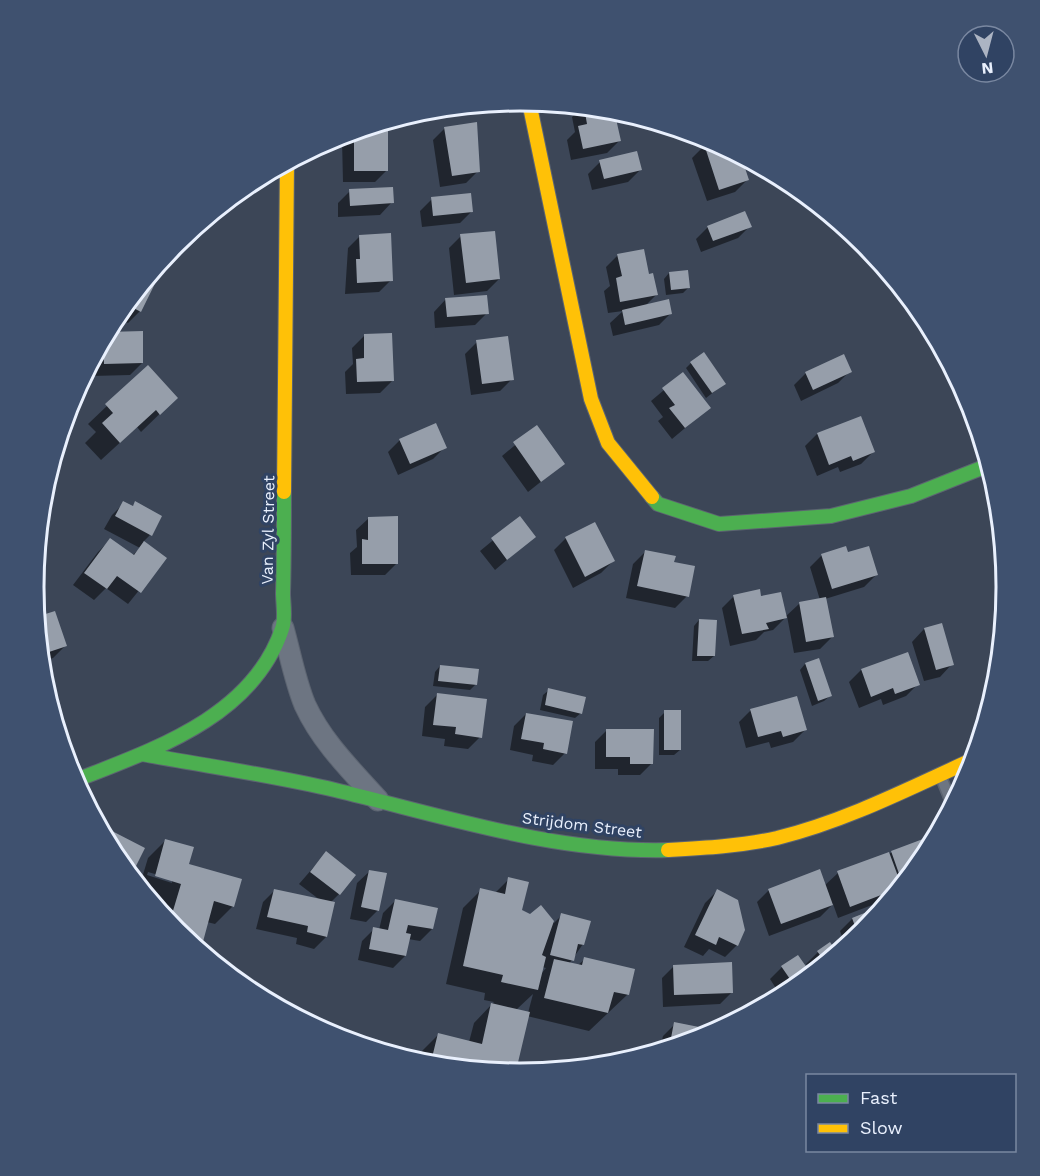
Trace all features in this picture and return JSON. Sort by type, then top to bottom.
[{"type":"street","points":[[531,112],[591,399],[608,443],[658,504],[719,524],[831,516],[911,496],[981,468]]},
{"type":"street","name":"Van Zyl Street","points":[[83,777],[142,754],[227,706],[246,688],[261,668],[284,628],[287,172]]},
{"type":"street","points":[[284,628],[304,702],[315,725],[332,749],[378,800]]},
{"type":"street","name":"Strijdom Street","points":[[142,754],[312,785],[540,839],[622,850],[677,850],[777,838],[828,821],[962,764]]},
{"type":"lane","points":[[940,774],[949,796]]},
{"type":"building","points":[[586,117],[617,122],[621,141],[583,149],[578,126],[587,124]]},
{"type":"building","points":[[477,122],[480,172],[452,176],[444,127]]},
{"type":"building","points":[[388,131],[388,171],[354,171],[354,142]]},
{"type":"building","points":[[706,150],[745,168],[749,180],[719,190]]},
{"type":"building","points":[[637,151],[642,170],[604,179],[599,160]]},
{"type":"building","points":[[393,187],[394,203],[350,206],[349,189]]},
{"type":"building","points":[[471,193],[473,212],[433,216],[431,197]]},
{"type":"building","points":[[745,211],[752,227],[713,241],[707,226]]},
{"type":"building","points":[[495,231],[500,279],[466,283],[460,234]]},
{"type":"building","points":[[391,233],[393,281],[357,283],[356,259],[360,259],[359,235]]},
{"type":"building","points":[[644,249],[649,274],[653,273],[658,295],[620,302],[616,278],[622,276],[617,254]]},
{"type":"building","points":[[688,270],[690,288],[671,290],[669,272]]},
{"type":"building","points":[[156,281],[141,312],[134,309]]},
{"type":"building","points":[[487,295],[489,314],[447,317],[445,298]]},
{"type":"building","points":[[669,299],[672,314],[625,325],[622,310]]},
{"type":"building","points":[[143,331],[143,363],[104,364],[104,356],[119,332]]},
{"type":"building","points":[[392,333],[394,381],[357,382],[356,359],[364,358],[364,334]]},
{"type":"building","points":[[508,336],[514,380],[482,384],[476,340]]},
{"type":"building","points":[[704,352],[726,384],[712,393],[690,362]]},
{"type":"building","points":[[844,354],[852,372],[813,390],[805,372]]},
{"type":"building","points":[[148,365],[178,398],[160,415],[156,410],[120,443],[102,423],[113,413],[105,404]]},
{"type":"building","points":[[683,372],[711,408],[685,428],[669,408],[675,405],[662,388]]},
{"type":"building","points":[[861,416],[875,452],[853,461],[851,456],[829,465],[817,433]]},
{"type":"building","points":[[436,423],[447,448],[410,464],[399,439]]},
{"type":"building","points":[[537,425],[565,464],[541,482],[513,442]]},
{"type":"building","points":[[123,501],[133,506],[135,501],[162,516],[152,536],[115,516]]},
{"type":"building","points":[[398,516],[398,564],[362,564],[362,539],[368,540],[368,517]]},
{"type":"building","points":[[520,516],[536,537],[507,560],[491,538]]},
{"type":"building","points":[[595,522],[615,561],[585,577],[565,537]]},
{"type":"building","points":[[110,538],[134,555],[144,541],[167,558],[141,593],[117,576],[107,589],[84,573]]},
{"type":"building","points":[[846,546],[848,552],[869,546],[878,575],[832,589],[821,554]]},
{"type":"building","points":[[645,550],[676,556],[674,562],[695,566],[689,597],[637,586]]},
{"type":"building","points":[[760,589],[761,596],[781,592],[787,618],[766,623],[769,629],[742,634],[733,595]]},
{"type":"building","points":[[826,597],[834,637],[806,642],[799,602]]},
{"type":"building","points":[[55,611],[67,646],[48,652],[45,614]]},
{"type":"building","points":[[699,619],[717,620],[715,656],[697,656]]},
{"type":"building","points":[[942,623],[954,665],[936,670],[924,628]]},
{"type":"building","points":[[908,652],[920,685],[895,694],[893,688],[871,697],[861,669]]},
{"type":"building","points":[[819,658],[832,696],[818,701],[805,663]]},
{"type":"building","points":[[440,665],[479,669],[477,685],[438,681]]},
{"type":"building","points":[[548,688],[586,697],[582,714],[545,705]]},
{"type":"building","points":[[437,693],[487,699],[482,738],[455,734],[456,727],[433,725]]},
{"type":"building","points":[[797,696],[807,730],[783,737],[781,731],[758,737],[750,709]]},
{"type":"building","points":[[664,710],[681,710],[681,750],[664,750]]},
{"type":"building","points":[[526,713],[573,721],[567,754],[543,749],[544,743],[521,739]]},
{"type":"building","points":[[606,729],[654,729],[653,764],[630,764],[630,757],[606,757]]},
{"type":"building","points":[[111,833],[145,848],[136,866],[132,864]]},
{"type":"building","points":[[925,838],[900,876],[891,851]]},
{"type":"building","points":[[165,839],[194,847],[189,864],[242,879],[234,907],[214,901],[203,943],[172,913],[181,884],[155,876]]},
{"type":"building","points":[[326,851],[356,875],[340,895],[310,872]]},
{"type":"building","points":[[889,852],[898,877],[885,894],[850,907],[837,871]]},
{"type":"building","points":[[820,869],[833,905],[781,924],[768,889]]},
{"type":"building","points":[[369,870],[387,873],[379,911],[361,907]]},
{"type":"building","points":[[508,877],[529,882],[522,910],[530,914],[541,905],[554,921],[542,955],[546,957],[538,990],[501,982],[503,975],[463,966],[480,888],[505,894]]},
{"type":"building","points":[[274,889],[335,902],[327,937],[307,932],[308,926],[267,917]]},
{"type":"building","points":[[717,889],[738,900],[745,930],[738,946],[719,937],[716,945],[695,935]]},
{"type":"building","points":[[395,899],[438,908],[433,929],[408,925],[406,933],[411,934],[406,956],[369,949],[373,927],[388,930]]},
{"type":"building","points":[[870,911],[855,927],[852,918]]},
{"type":"building","points":[[561,913],[591,921],[584,945],[578,944],[574,961],[550,955]]},
{"type":"building","points":[[830,942],[833,947],[821,957],[817,951]]},
{"type":"building","points":[[798,955],[807,968],[791,980],[781,966]]},
{"type":"building","points":[[584,957],[635,969],[629,995],[614,992],[608,1013],[544,998],[554,959],[582,965]]},
{"type":"building","points":[[732,962],[733,993],[674,995],[673,965]]},
{"type":"building","points":[[491,1003],[530,1012],[518,1064],[432,1056],[438,1033],[482,1044]]},
{"type":"building","points":[[674,1022],[703,1028],[673,1039],[671,1040]]},
{"type":"traffic: fast","points":[[652,497],[658,504],[719,524],[831,516],[911,496],[981,468]]},
{"type":"traffic: fast","points":[[83,777],[135,757],[196,727],[224,708],[248,686],[268,660],[284,621],[284,492]]},
{"type":"traffic: fast","points":[[142,754],[311,785],[542,839],[584,846],[668,850]]},
{"type":"traffic: slow","points":[[531,112],[591,399],[608,443],[652,497]]},
{"type":"traffic: slow","points":[[284,492],[287,172]]},
{"type":"traffic: slow","points":[[668,850],[750,843],[803,831],[877,803],[962,764]]}]
